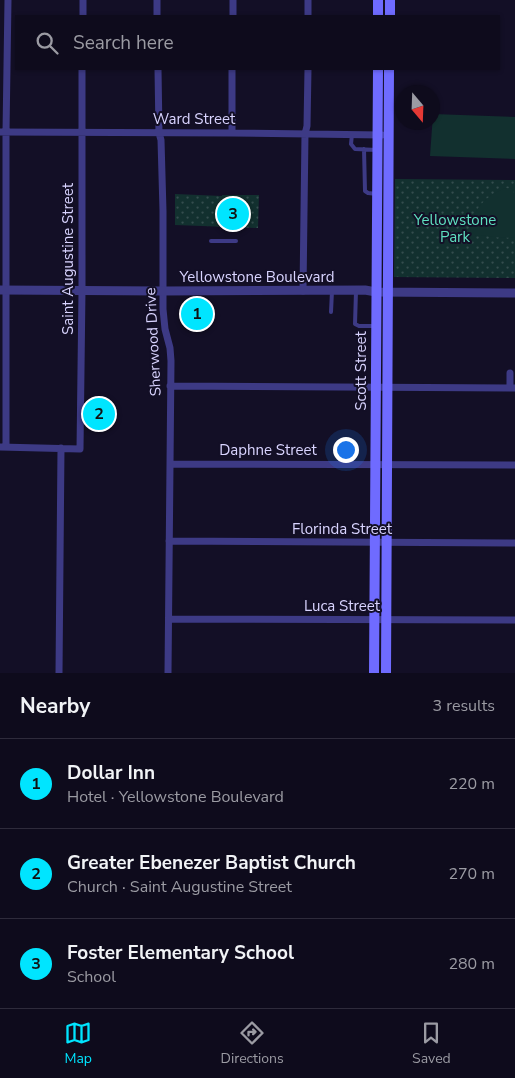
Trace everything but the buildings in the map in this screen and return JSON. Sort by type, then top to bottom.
[{"type":"main road","points":[[378,0],[378,15]]},
{"type":"main road","points":[[390,0],[390,15]]},
{"type":"main road","name":"Scott Street","points":[[374,673],[378,70]]},
{"type":"main road","name":"Scott Street","points":[[386,673],[389,70]]},
{"type":"main road","points":[[377,195],[388,197]]},
{"type":"street","points":[[8,0],[3,132],[3,448],[61,448],[58,673]]},
{"type":"street","points":[[83,0],[83,15]]},
{"type":"street","points":[[157,0],[157,15]]},
{"type":"street","points":[[232,0],[232,15]]},
{"type":"street","points":[[308,0],[308,15]]},
{"type":"street","name":"Saint Augustine Street","points":[[61,448],[80,449],[82,70]]},
{"type":"street","name":"Sherwood Drive","points":[[158,70],[163,211],[163,320],[170,348],[168,673]]},
{"type":"street","points":[[232,70],[232,133]]},
{"type":"street","points":[[303,291],[305,134],[307,126],[308,70]]},
{"type":"street","name":"Ward Street","points":[[3,132],[389,135]]},
{"type":"street","name":"Yellowstone Boulevard","points":[[3,290],[356,290],[376,292],[515,293]]},
{"type":"street","points":[[170,386],[512,388],[510,373]]},
{"type":"street","name":"Daphne Street","points":[[170,464],[515,465]]},
{"type":"street","name":"Florinda Street","points":[[169,541],[515,543]]},
{"type":"street","name":"Luca Street","points":[[169,619],[515,620]]},
{"type":"lane","points":[[352,134],[351,144],[355,149],[377,150]]},
{"type":"lane","points":[[364,149],[365,191],[368,194],[377,195]]},
{"type":"lane","points":[[211,241],[236,241]]},
{"type":"lane","points":[[356,290],[355,324],[359,326],[376,326]]},
{"type":"lane","points":[[331,312],[332,291]]},
{"type":"green space","points":[[440,114],[515,117],[515,159],[430,156],[432,130],[440,130]]},
{"type":"green space","name":"Yellowstone Park","points":[[395,179],[515,180],[515,278],[394,277]]},
{"type":"green space","points":[[506,188],[512,189],[515,195],[515,237],[471,235],[473,219],[480,206],[492,195]]},
{"type":"green space","points":[[175,194],[259,195],[258,228],[175,225]]},
{"type":"place","name":"Foster Elementary School","points":[[233,214]]},
{"type":"place","name":"Dollar Inn","points":[[197,314]]},
{"type":"place","name":"Greater Ebenezer Baptist Church","points":[[99,414]]}]
